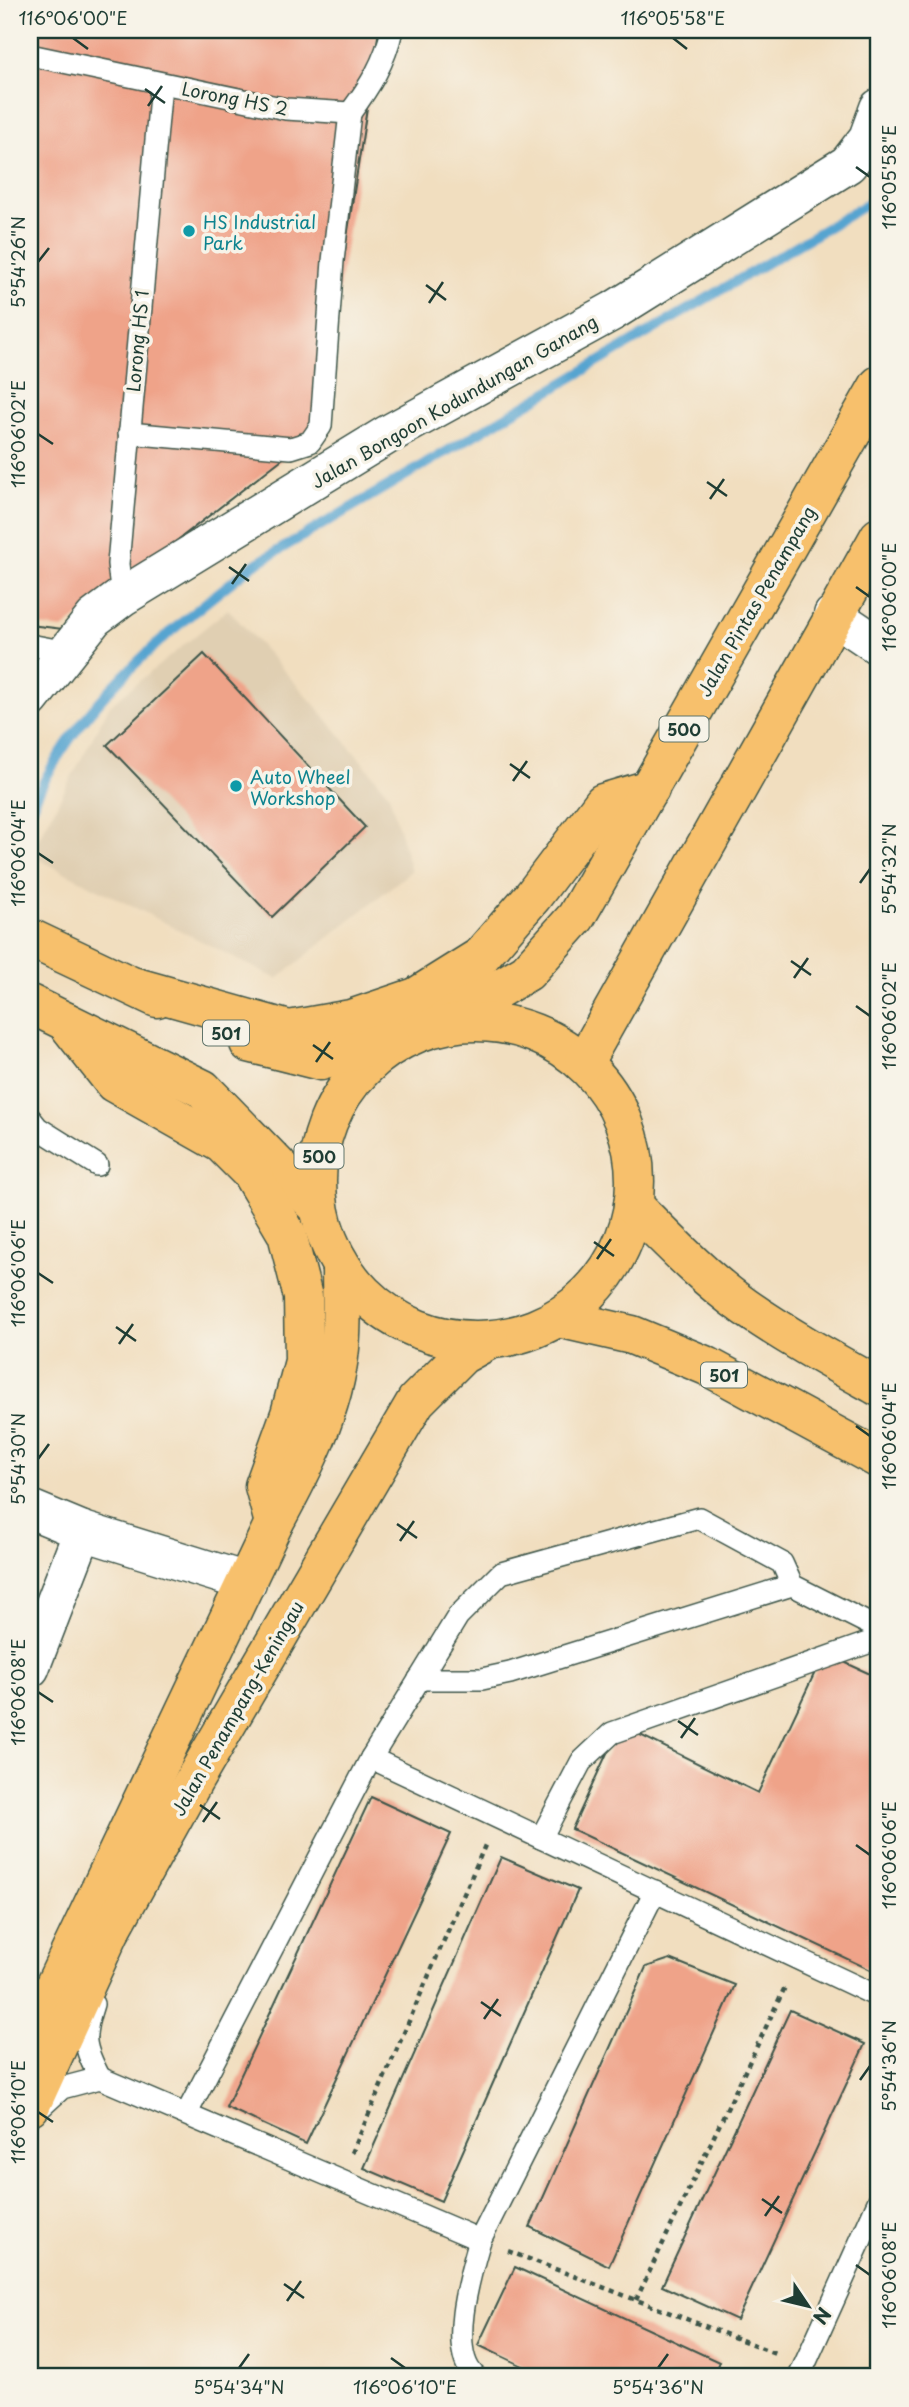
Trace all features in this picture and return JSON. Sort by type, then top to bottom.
[{"type":"main road","name":"Jalan Pintas Penampang","points":[[426,1029],[527,972],[576,917],[879,385]]},
{"type":"main road","points":[[584,1062],[879,537]]},
{"type":"main road","points":[[136,987],[289,1030],[351,1019],[416,998],[480,957],[533,896],[603,803],[650,789]]},
{"type":"main road","name":"501","points":[[30,938],[248,1043],[321,1060],[426,1029]]},
{"type":"main road","points":[[30,1004],[204,1089],[318,1207]]},
{"type":"main road","name":"500","points":[[489,1021],[539,1034],[584,1062],[616,1103],[634,1153],[634,1205],[620,1250],[593,1288],[558,1318],[524,1333],[489,1340],[445,1338],[404,1324],[368,1300],[341,1267],[326,1238],[318,1207],[318,1153],[336,1103],[370,1061],[426,1029],[489,1021]]},
{"type":"main road","points":[[66,1022],[114,1083],[222,1144],[251,1173],[287,1234],[303,1297],[304,1361],[290,1414],[264,1486],[274,1523]]},
{"type":"main road","points":[[634,1205],[697,1269],[744,1307],[879,1387]]},
{"type":"main road","name":"Jalan Penampang-Keningau","points":[[30,2037],[274,1523],[300,1475],[331,1399],[341,1347],[341,1267]]},
{"type":"main road","name":"501","points":[[558,1318],[632,1335],[707,1366],[879,1459]]},
{"type":"main road","name":"Jalan Penampang-Keningau","points":[[30,2107],[110,1932],[192,1782],[416,1401],[462,1355],[489,1340]]},
{"type":"street","name":"Jalan Bongoon Kodundungan Ganang","points":[[30,699],[94,618],[122,597],[387,435],[613,311],[723,245],[848,164],[868,138],[879,108]]},
{"type":"street","points":[[833,615],[879,646]]},
{"type":"street","points":[[30,1509],[83,1531],[247,1582]]},
{"type":"street","points":[[30,1668],[83,1531]]},
{"type":"lane","points":[[129,433],[291,448],[310,442],[321,426],[333,261],[350,113],[387,53],[392,30]]},
{"type":"lane","name":"Lorong HS 2","points":[[30,55],[286,109],[350,113]]},
{"type":"lane","name":"Lorong HS 1","points":[[122,597],[118,564],[161,84]]},
{"type":"lane","points":[[30,645],[67,652]]},
{"type":"lane","points":[[30,1118],[38,1128],[97,1166]]},
{"type":"lane","points":[[187,2113],[371,1758],[458,1616],[501,1573],[699,1518],[782,1563],[792,1585],[879,1629]]},
{"type":"lane","points":[[419,1679],[482,1679],[510,1673],[792,1585]]},
{"type":"lane","points":[[541,1838],[581,1762],[612,1732],[879,1639]]},
{"type":"lane","points":[[371,1758],[879,1997]]},
{"type":"lane","points":[[476,2377],[469,2372],[462,2322],[463,2297],[480,2240],[655,1891]]},
{"type":"lane","points":[[100,2078],[85,2050],[86,2024],[98,1989],[110,1932]]},
{"type":"lane","points":[[30,2122],[62,2088],[100,2078],[480,2240]]},
{"type":"lane","points":[[802,2371],[871,2240],[879,2200]]},
{"type":"path","points":[[340,2180],[497,1817]]},
{"type":"path","points":[[636,2300],[799,1958]]},
{"type":"path","points":[[480,2240],[636,2300],[802,2371]]},
{"type":"shaded area","points":[[228,609],[313,703],[389,794],[411,871],[277,979],[30,855],[110,705]]},
{"type":"building","name":"HS Industrial Park","points":[[30,30],[379,30],[317,432],[63,629],[30,625]]},
{"type":"building","name":"Auto Wheel Workshop","points":[[204,654],[365,827],[272,917],[107,745]]},
{"type":"building","points":[[824,1653],[879,1678],[879,1974],[572,1829],[620,1725],[758,1793]]},
{"type":"building","points":[[371,1797],[451,1834],[306,2144],[226,2107]]},
{"type":"building","points":[[501,1857],[578,1890],[441,2201],[364,2168]]},
{"type":"building","points":[[670,1959],[735,1985],[609,2266],[530,2227],[646,1967]]},
{"type":"building","points":[[790,2010],[865,2044],[737,2320],[662,2286]]},
{"type":"building","points":[[515,2267],[719,2362],[712,2377],[546,2377],[478,2345]]},
{"type":"waterway","points":[[30,811],[49,773],[96,705],[124,675],[186,618],[252,566],[879,197]]},
{"type":"place","name":"HS Industrial Park","points":[[189,231]]},
{"type":"place","name":"Auto Wheel Workshop","points":[[236,786]]}]
